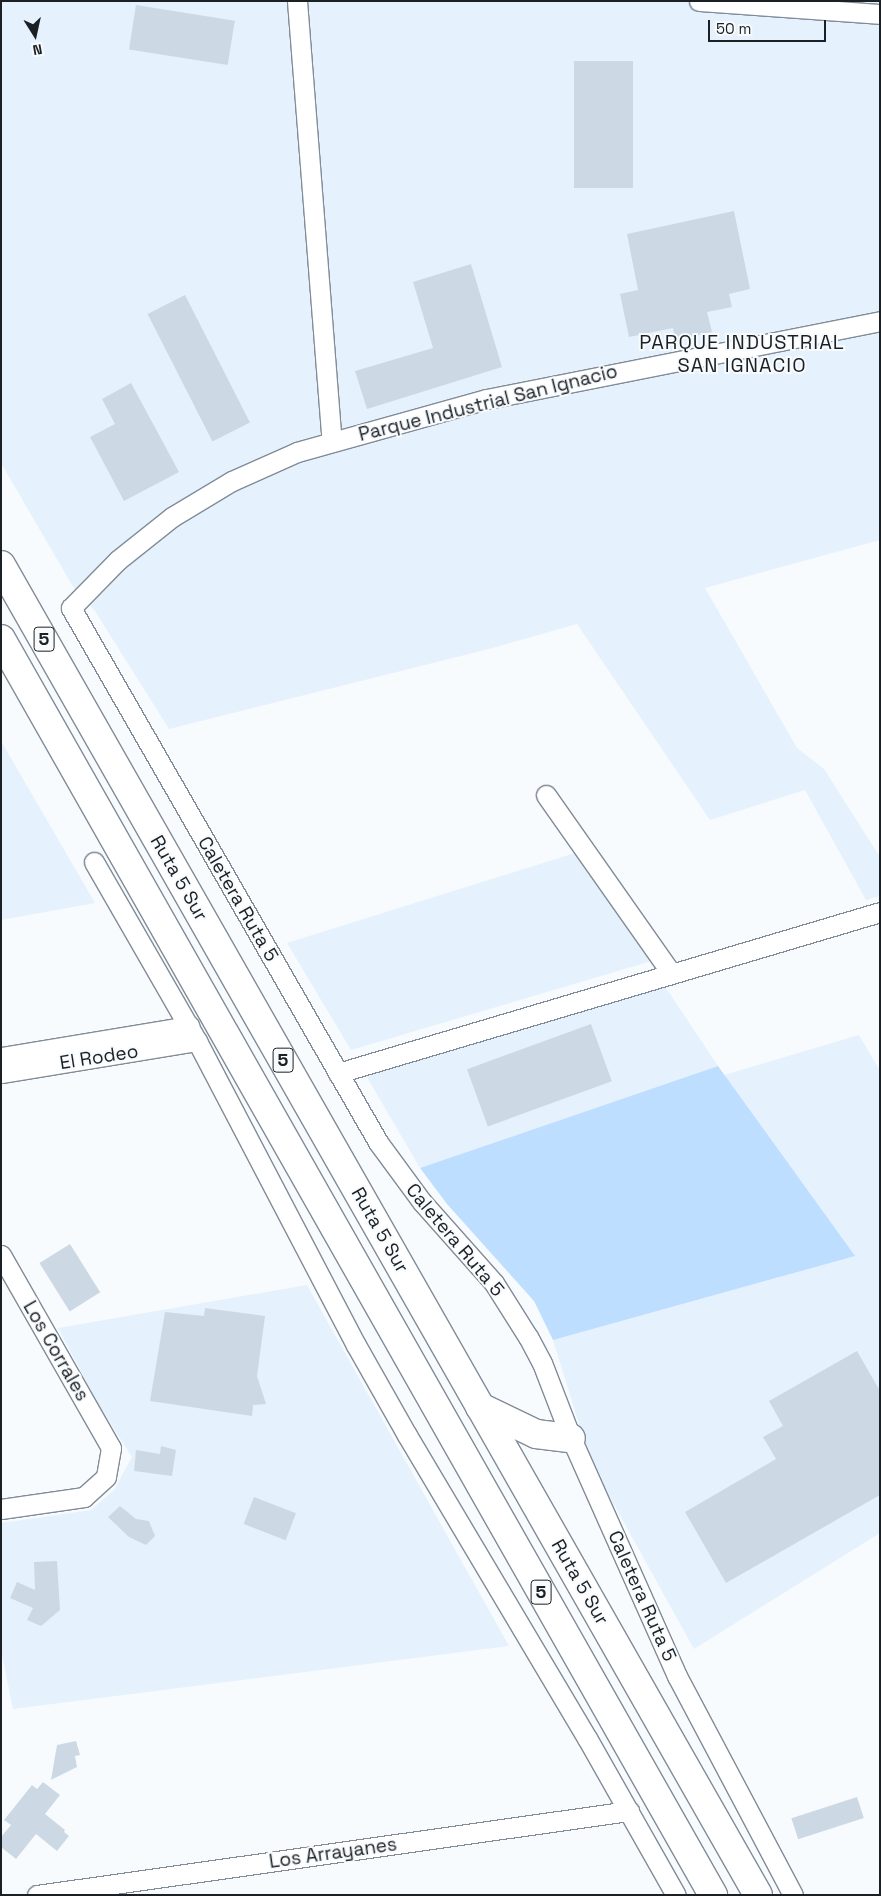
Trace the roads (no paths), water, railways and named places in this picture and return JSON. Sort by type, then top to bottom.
[{"type":"highway","name":"Ruta 5 Sur","points":[[1,565],[758,1895]]},
{"type":"highway","name":"Ruta 5 Sur","points":[[1,639],[713,1895]]},
{"type":"highway","points":[[480,1407],[536,1434],[571,1438]]},
{"type":"street","name":"Parque Industrial San Ignacio","points":[[297,1],[332,441]]},
{"type":"street","points":[[699,1],[880,14]]},
{"type":"street","name":"Parque Industrial San Ignacio","points":[[71,608],[118,560],[144,538],[193,504],[264,466],[332,441],[496,397],[880,321]]},
{"type":"street","name":"Caletera Ruta 5","points":[[71,608],[378,1142],[422,1202],[473,1258],[512,1310],[542,1363],[571,1438],[677,1676],[793,1895]]},
{"type":"street","points":[[546,795],[671,973]]},
{"type":"street","points":[[94,862],[193,1033],[356,1345],[435,1484],[629,1811],[676,1895]]},
{"type":"street","points":[[338,1073],[880,912]]},
{"type":"street","name":"El Rodeo","points":[[1,1057],[193,1033]]},
{"type":"street","name":"El Rodeo","points":[[1,1074],[193,1033]]},
{"type":"street","name":"Los Corrales","points":[[1,1255],[111,1448],[106,1476],[84,1497],[1,1509]]},
{"type":"street","name":"Los Arrayanes","points":[[37,1895],[629,1811]]},
{"type":"district","name":"PARQUE INDUSTRIAL SAN IGNACIO","points":[[742,354]]}]
